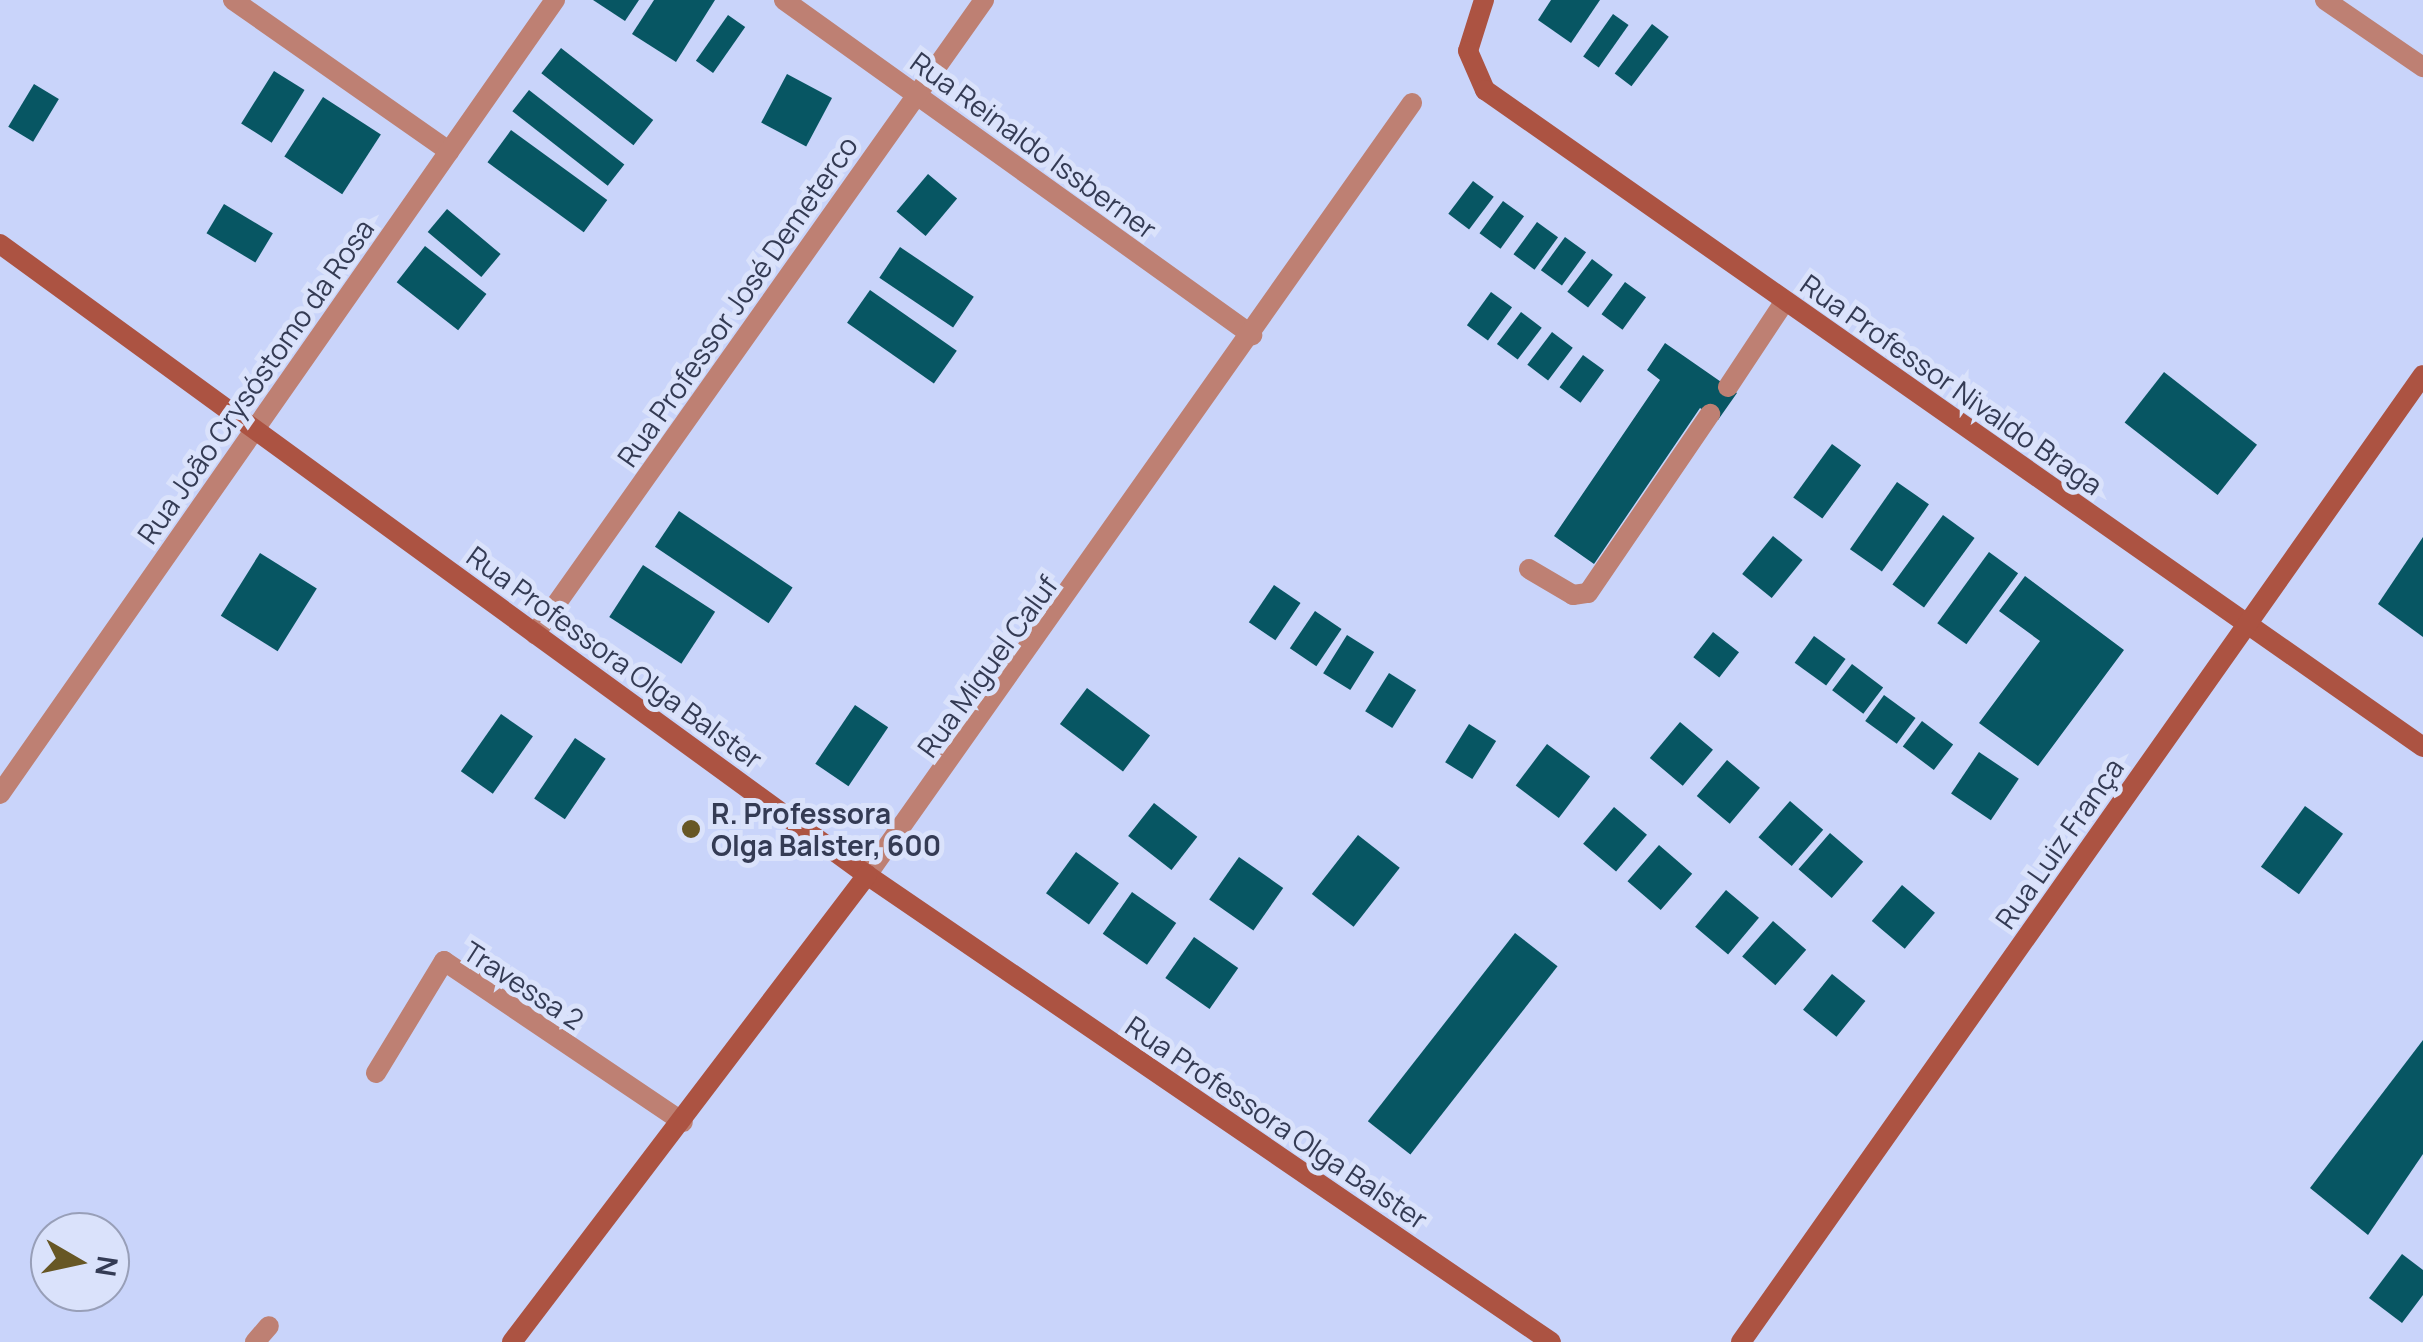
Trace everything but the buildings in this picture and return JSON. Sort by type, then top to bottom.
[{"type":"main road","name":"Rua Professor Nivaldo Braga","points":[[1484,0],[1468,51],[1485,90],[2423,747]]},
{"type":"main road","name":"Rua Professora Olga Balster","points":[[0,244],[867,875],[1551,1342]]},
{"type":"main road","name":"Rua Luiz França","points":[[1741,1342],[2423,376]]},
{"type":"main road","name":"Rua Miguel Caluf","points":[[520,1339],[867,875]]},
{"type":"street","points":[[233,0],[450,151]]},
{"type":"street","name":"Rua João Crysóstomo da Rosa","points":[[0,794],[555,0]]},
{"type":"street","name":"Rua Reinaldo Issberner","points":[[784,0],[1252,335]]},
{"type":"street","name":"Rua Professor José Demeterco","points":[[536,634],[984,0]]},
{"type":"street","points":[[2325,0],[2423,67]]},
{"type":"street","name":"Rua Miguel Caluf","points":[[867,875],[1252,335],[1412,103]]},
{"type":"street","points":[[1728,386],[1785,301]]},
{"type":"street","points":[[1528,569],[1573,595],[1588,592],[1710,414]]},
{"type":"street","name":"Travessa 2","points":[[376,1073],[444,962],[683,1122]]},
{"type":"place","name":"R. Professora Olga Balster, 600","points":[[691,829]]}]
